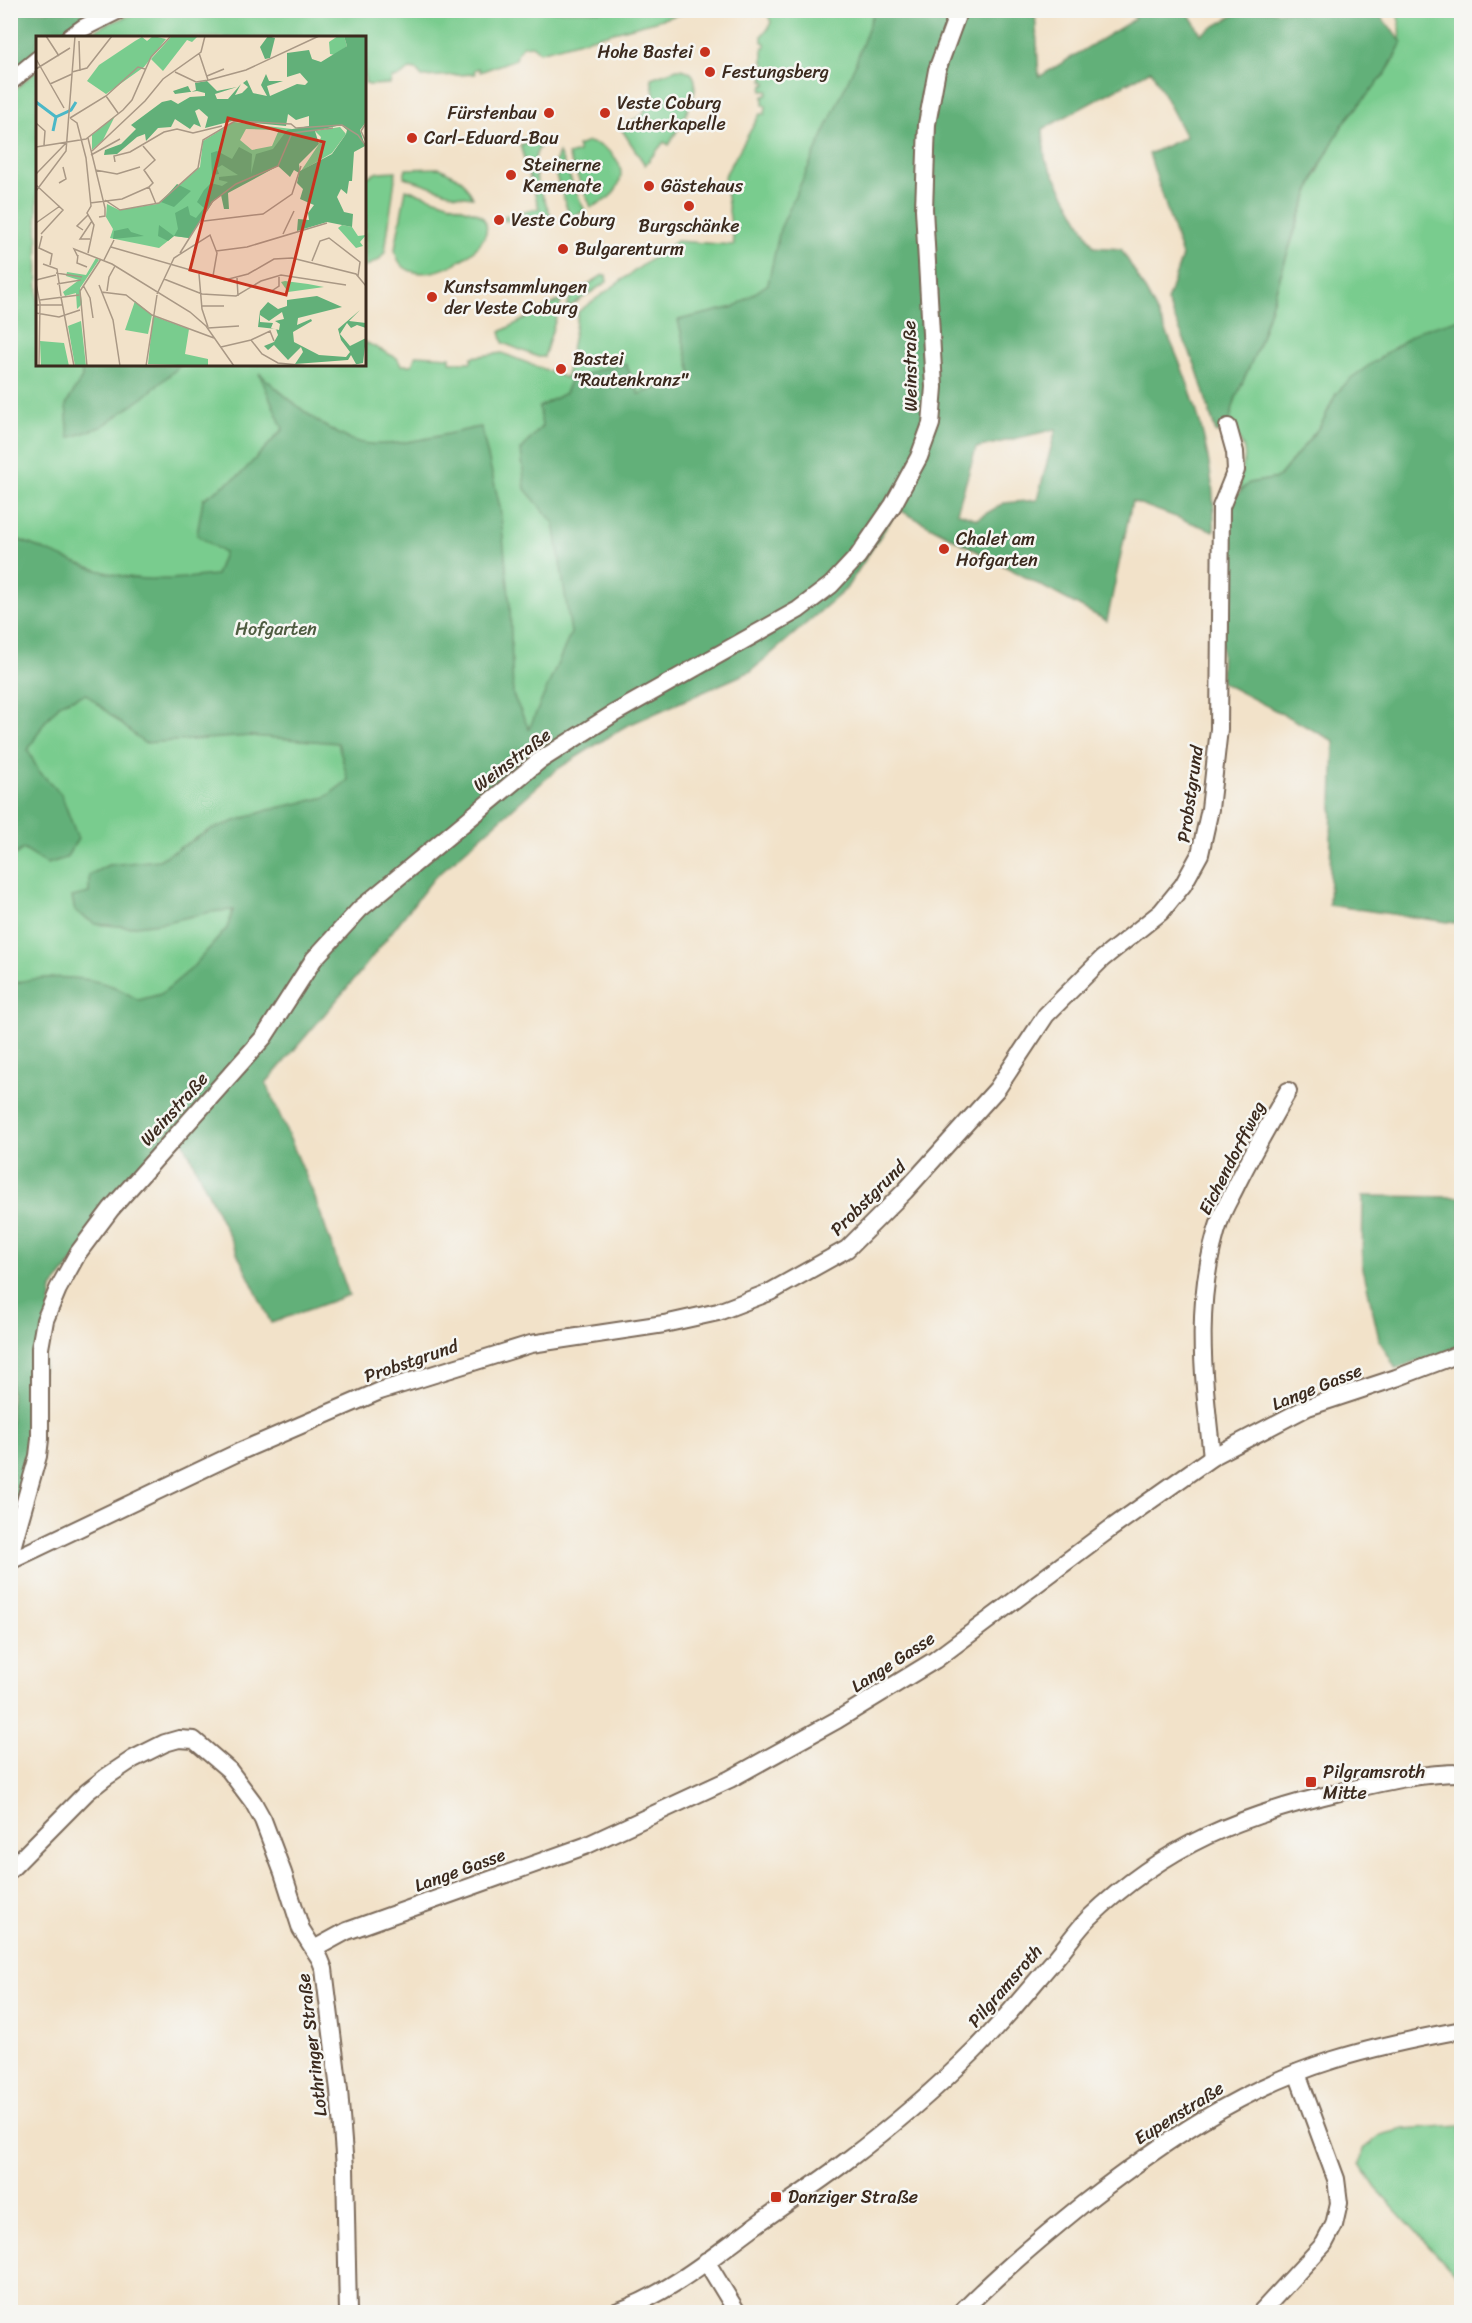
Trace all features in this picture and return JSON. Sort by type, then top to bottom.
[{"type":"street","points":[[72,36],[119,10]]},
{"type":"street","name":"Weinstraße","points":[[10,1555],[38,1456],[40,1348],[45,1320],[58,1289],[78,1253],[111,1209],[264,1037],[314,959],[360,909],[538,761],[613,714],[798,610],[831,585],[858,556],[893,506],[919,457],[931,424],[934,387],[924,209],[927,124],[937,70],[959,10]]},
{"type":"street","points":[[10,82],[36,61]]},
{"type":"street","name":"Probstgrund","points":[[10,1561],[241,1451],[380,1391],[531,1344],[664,1324],[718,1312],[770,1292],[847,1249],[904,1191],[997,1089],[1046,1015],[1102,959],[1161,912],[1183,885],[1200,854],[1210,809],[1219,729],[1221,507],[1236,470],[1235,452],[1228,427]]},
{"type":"street","name":"Eichendorffweg","points":[[1212,1457],[1202,1342],[1202,1312],[1213,1247],[1222,1215],[1249,1160],[1288,1091]]},
{"type":"street","name":"Lange Gasse","points":[[314,1950],[347,1931],[585,1846],[730,1779],[837,1720],[935,1660],[1118,1522],[1212,1457],[1308,1407],[1396,1378],[1461,1353]]},
{"type":"street","name":"Lothringer Straße","points":[[10,1870],[87,1792],[133,1759],[165,1743],[179,1739],[194,1740],[229,1770],[253,1802],[263,1820],[301,1929],[324,1969],[339,2090],[345,2167],[348,2313]]},
{"type":"street","name":"Pilgramsroth","points":[[616,2313],[654,2296],[706,2261],[844,2163],[921,2100],[1011,2011],[1087,1920],[1128,1884],[1166,1857],[1252,1816],[1288,1805],[1406,1776],[1461,1773]]},
{"type":"street","name":"Eupenstraße","points":[[961,2313],[1016,2259],[1118,2176],[1210,2113],[1259,2088],[1333,2060],[1396,2043],[1461,2030]]},
{"type":"street","points":[[1261,2313],[1324,2244],[1334,2225],[1339,2203],[1336,2179],[1297,2073]]},
{"type":"street","points":[[706,2261],[737,2313]]},
{"type":"green space","points":[[145,10],[692,11],[540,52],[532,45],[523,46],[516,59],[480,72],[479,68],[474,70],[475,74],[422,77],[416,70],[410,69],[401,76],[392,78],[390,84],[369,85],[366,84],[366,36],[86,36],[104,25]]},
{"type":"green space","points":[[11,11],[104,11],[72,25],[56,36],[36,36],[36,51],[11,74]]},
{"type":"green space","name":"Hofgarten","points":[[766,11],[955,11],[928,374],[357,904],[52,1288],[11,1531],[11,93],[36,71],[36,366],[366,366],[366,342],[397,358],[401,365],[412,365],[416,355],[450,357],[450,362],[471,362],[472,357],[502,353],[566,378],[578,312],[676,241],[734,245],[724,177],[760,114],[765,114],[766,106],[763,105],[763,96],[767,95],[768,91],[762,91],[766,82],[763,81],[765,43],[762,42],[762,35],[771,22]]},
{"type":"green space","name":"Hofgarten","points":[[874,11],[1035,11],[1039,77],[1135,19],[1131,11],[1187,11],[1201,34],[1238,13],[1237,11],[1376,11],[1402,42],[1386,73],[1343,124],[1317,171],[1297,223],[1258,347],[1235,400],[1228,427],[1216,433],[1196,367],[1167,301],[1182,256],[1149,154],[1186,137],[1151,70],[1043,129],[1045,159],[1094,247],[1121,249],[1140,280],[1174,348],[1188,384],[1208,457],[1213,494],[1214,531],[1132,501],[1107,621],[898,509],[846,589],[751,671],[624,727],[556,770],[434,878],[358,975],[266,1083],[314,1195],[349,1295],[271,1323],[177,1129],[52,1288],[33,1454],[11,1531],[11,985],[33,979],[73,978],[109,985],[139,1000],[161,994],[191,969],[227,928],[233,910],[129,927],[95,924],[75,911],[72,897],[89,893],[89,875],[108,865],[159,860],[212,829],[268,810],[326,797],[348,780],[338,743],[251,736],[144,743],[86,694],[61,703],[44,723],[28,750],[38,770],[61,794],[78,839],[66,858],[47,864],[23,849],[11,858],[11,537],[83,565],[128,577],[161,579],[216,575],[224,553],[197,535],[203,499],[240,475],[283,429],[259,373],[312,417],[342,436],[357,442],[398,443],[481,427],[500,507],[510,605],[513,695],[529,729],[571,633],[554,523],[525,489],[521,450],[542,426],[539,407],[565,393],[570,381],[600,369],[626,364],[639,394],[692,376],[678,320],[734,307],[768,284],[780,229],[855,65]],"holes":[[[1056,429],[1037,500],[1004,503],[977,519],[957,512],[976,448]]]},
{"type":"green space","points":[[1396,11],[1461,11],[1461,319],[1336,394],[1321,425],[1278,478],[1250,483],[1240,490],[1244,453],[1241,442],[1228,427],[1233,407],[1258,346],[1296,229],[1316,176],[1342,126],[1394,60],[1399,45],[1400,29]]},
{"type":"green space","points":[[677,69],[689,72],[694,78],[695,89],[692,101],[669,145],[664,142],[645,165],[620,127],[643,115],[647,102],[655,99],[651,78]]},
{"type":"green space","points":[[541,137],[543,143],[537,151],[535,171],[553,221],[548,223],[523,217],[505,221],[504,216],[539,208],[520,145]]},
{"type":"green space","points":[[588,142],[611,153],[620,166],[621,174],[613,194],[591,207],[568,155],[579,152],[577,146]]},
{"type":"green space","points":[[559,153],[585,211],[570,217],[553,167]]},
{"type":"green space","points":[[440,168],[462,180],[473,197],[456,195],[404,177],[406,169]]},
{"type":"green space","points":[[396,171],[385,252],[379,260],[366,266],[366,178],[378,172]]},
{"type":"green space","points":[[406,189],[477,213],[486,225],[483,238],[472,252],[455,264],[436,271],[417,272],[403,266],[395,249]]},
{"type":"green space","points":[[606,275],[607,282],[566,309],[571,295]]},
{"type":"green space","points":[[562,299],[544,357],[538,357],[503,343],[500,332]]},
{"type":"green space","points":[[1461,319],[1461,924],[1329,905],[1334,741],[1221,682],[1224,508],[1249,483],[1278,478],[1321,425],[1336,394],[1351,378],[1420,330]]},
{"type":"green space","points":[[81,366],[180,366],[144,397],[101,427],[69,438],[66,405],[82,377]]},
{"type":"green space","points":[[1363,1196],[1461,1197],[1461,1346],[1396,1369],[1379,1339],[1362,1264]]},
{"type":"green space","points":[[1461,2125],[1462,2279],[1460,2279],[1376,2188],[1360,2164],[1363,2149],[1381,2135],[1403,2129]]},
{"type":"place","name":"Hohe Bastei","points":[[705,52]]},
{"type":"place","name":"Festungsberg","points":[[710,72]]},
{"type":"place","name":"Fürstenbau","points":[[549,113]]},
{"type":"place","name":"Veste Coburg Lutherkapelle","points":[[605,113]]},
{"type":"place","name":"Carl-Eduard-Bau","points":[[412,138]]},
{"type":"place","name":"Steinerne Kemenate","points":[[511,175]]},
{"type":"place","name":"Gästehaus","points":[[649,186]]},
{"type":"place","name":"Burgschänke","points":[[689,206]]},
{"type":"place","name":"Veste Coburg","points":[[499,220]]},
{"type":"place","name":"Bulgarenturm","points":[[563,249]]},
{"type":"place","name":"Kunstsammlungen der Veste Coburg","points":[[432,297]]},
{"type":"place","name":"Bastei \"Rautenkranz\"","points":[[561,369]]},
{"type":"place","name":"Chalet am Hofgarten","points":[[944,549]]},
{"type":"place","name":"Pilgramsroth Mitte","points":[[1311,1782]]},
{"type":"place","name":"Danziger Straße","points":[[776,2197]]}]
